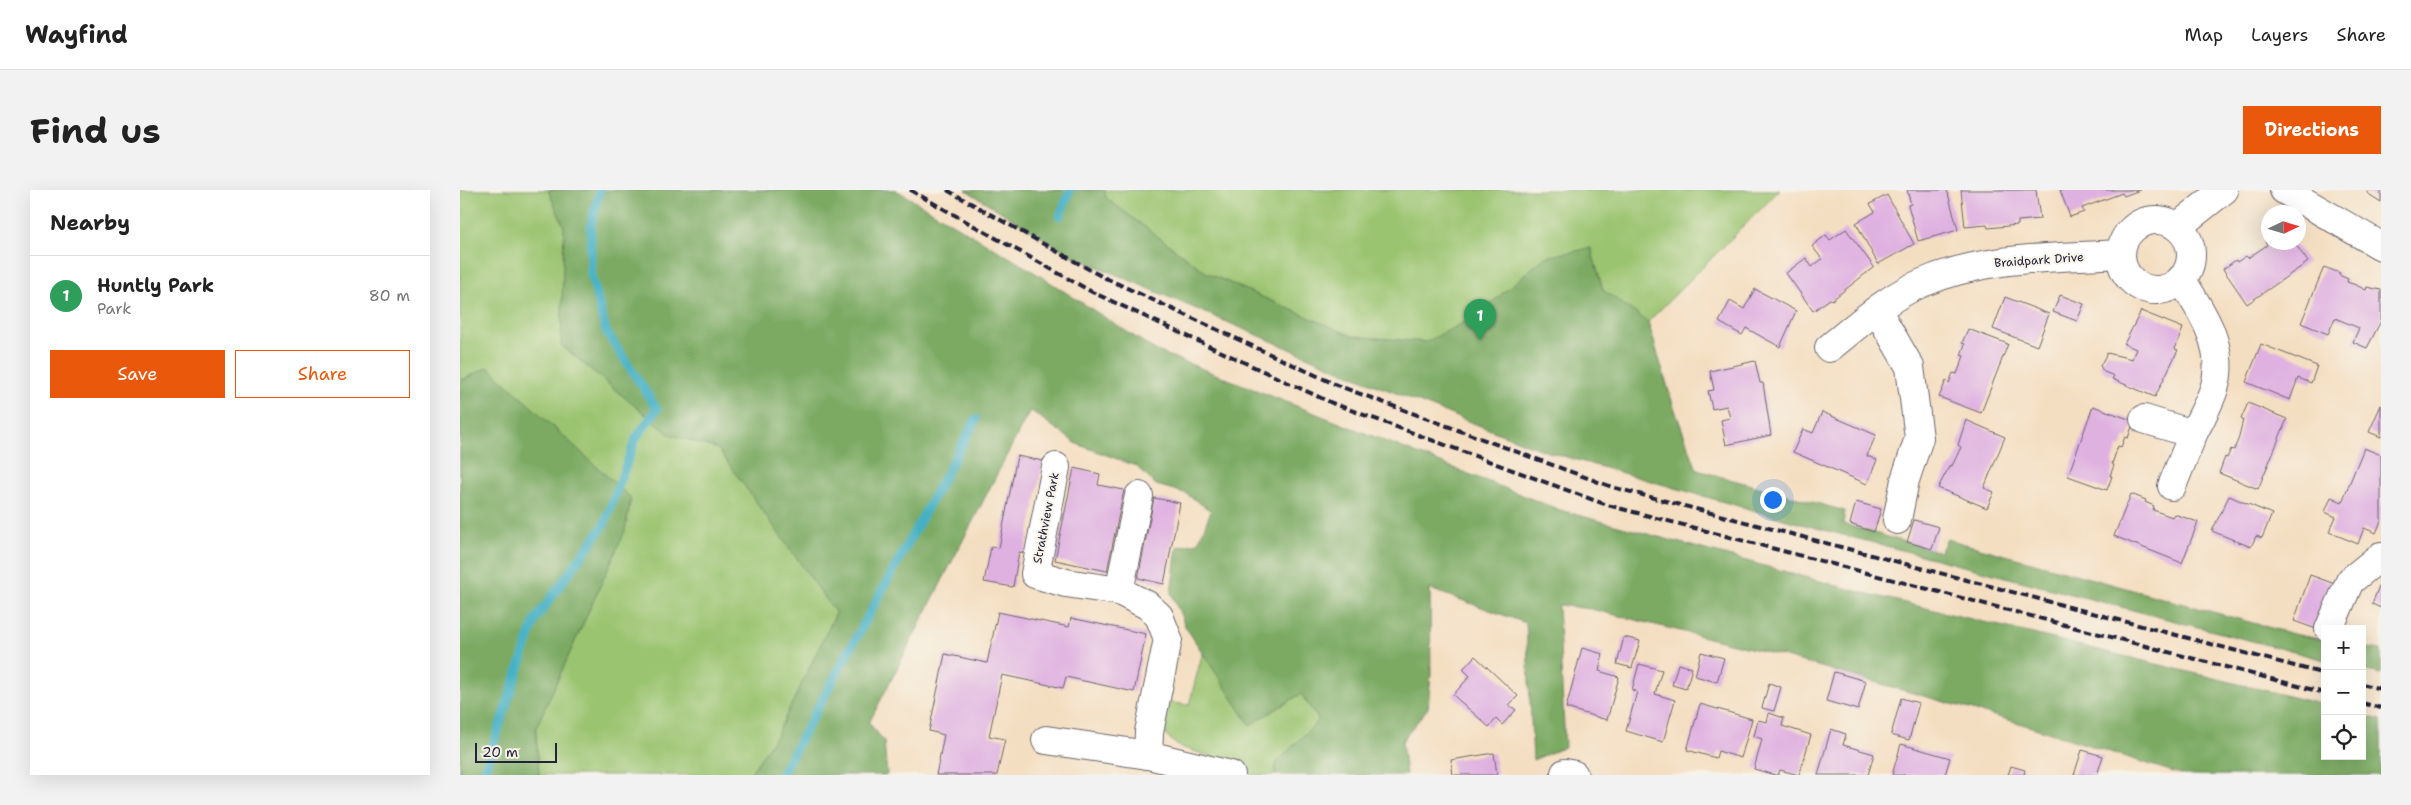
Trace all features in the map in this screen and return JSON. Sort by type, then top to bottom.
[{"type":"street","points":[[2177,227],[2224,190]]},
{"type":"street","points":[[2284,190],[2381,246]]},
{"type":"street","points":[[2159,220],[2177,227],[2184,234],[2190,252],[2190,262],[2181,279],[2170,287],[2156,290],[2142,287],[2131,279],[2123,268],[2121,254],[2123,242],[2130,231],[2140,223],[2159,220]]},
{"type":"street","name":"Braidpark Drive","points":[[1828,348],[1877,310],[1922,283],[1994,262],[2121,254]]},
{"type":"street","points":[[2172,486],[2214,388],[2217,353],[2208,322],[2181,279]]},
{"type":"street","points":[[1877,310],[1910,367],[1918,438],[1905,480],[1897,520]]},
{"type":"street","points":[[2144,419],[2193,434]]},
{"type":"street","name":"Strathview Park","points":[[1056,466],[1035,574],[1066,583],[1119,591],[1147,605],[1159,616],[1168,639],[1149,732],[1148,755]]},
{"type":"street","points":[[1119,591],[1139,496]]},
{"type":"street","points":[[2331,625],[2350,581],[2381,556]]},
{"type":"street","points":[[1046,740],[1148,755],[1230,775]]},
{"type":"green space","points":[[460,190],[896,190],[819,775],[460,775]]},
{"type":"green space","points":[[548,190],[896,190],[1034,272],[1157,351],[1560,510],[1856,591],[2321,704],[2321,760],[2366,760],[2366,716],[2381,720],[2381,775],[2183,775],[2019,723],[1782,656],[1591,609],[1558,605],[1565,747],[1533,760],[1526,623],[1430,589],[1431,674],[1428,708],[1402,741],[1406,775],[1274,775],[1277,762],[1319,720],[1301,694],[1250,725],[1185,626],[1171,593],[1177,547],[1198,543],[1211,511],[1185,493],[1156,485],[1136,466],[1077,444],[1030,410],[869,723],[884,741],[887,775],[749,775],[776,736],[836,613],[718,449],[669,434],[561,345],[564,227]]},
{"type":"green space","points":[[966,190],[1105,190],[1106,198],[1207,273],[1352,336],[1426,342],[1476,316],[1545,257],[1591,248],[1603,290],[1648,322],[1673,405],[1697,470],[1845,511],[1843,524],[1940,552],[1947,539],[2293,634],[2321,639],[2321,659],[1801,524],[1542,450],[1365,381],[1070,255]]},
{"type":"green space","points":[[1015,190],[1780,190],[1648,322],[1673,405],[1697,470],[1611,453]]},
{"type":"green space","points":[[488,367],[631,498],[625,531],[536,728],[539,775],[460,775],[460,381]]},
{"type":"green space","points":[[2366,648],[2381,650],[2381,674],[2366,671]]},
{"type":"green space","points":[[1203,651],[1250,724],[1301,693],[1319,720],[1277,762],[1274,775],[1247,775],[1221,760],[1178,746],[1166,735],[1164,702],[1189,705]]},
{"type":"building","points":[[1907,190],[1947,190],[1958,230],[1918,241],[1908,205],[1911,204]]},
{"type":"building","points":[[1961,190],[2036,190],[2040,219],[2018,221],[2018,225],[1988,228],[1987,225],[1965,227]]},
{"type":"building","points":[[2060,190],[2140,190],[2124,196],[2122,193],[2082,208],[2084,212],[2070,217]]},
{"type":"building","points":[[2368,190],[2381,190],[2381,202],[2367,193]]},
{"type":"building","points":[[1887,195],[1914,244],[1878,264],[1856,223],[1875,212],[1870,204]]},
{"type":"building","points":[[1846,229],[1874,267],[1832,300],[1830,299],[1813,311],[1786,273],[1806,258],[1812,267],[1822,259],[1812,246],[1826,235],[1830,240]]},
{"type":"building","points":[[2261,249],[2300,250],[2308,262],[2247,304],[2223,269],[2236,260],[2237,262],[2246,256],[2248,258]]},
{"type":"building","points":[[2324,267],[2340,273],[2339,275],[2348,279],[2347,282],[2366,290],[2367,287],[2381,290],[2381,321],[2367,348],[2353,342],[2359,328],[2335,318],[2328,334],[2301,323]]},
{"type":"building","points":[[1755,289],[1796,311],[1780,347],[1746,328],[1742,335],[1719,322],[1730,301],[1744,309]]},
{"type":"building","points":[[2060,295],[2084,304],[2077,321],[2053,312]]},
{"type":"building","points":[[2005,297],[2049,314],[2037,346],[1993,329]]},
{"type":"building","points":[[2141,311],[2183,328],[2175,349],[2178,350],[2155,397],[2112,379],[2114,376],[2104,372],[2100,366],[2107,353],[2132,359],[2136,349],[2124,344]]},
{"type":"building","points":[[1968,329],[2008,344],[1981,413],[1939,397],[1946,381],[1949,383],[1953,373],[1957,374],[1964,356],[1961,355],[1965,344],[1962,343]]},
{"type":"building","points":[[2261,344],[2317,366],[2311,383],[2298,378],[2290,400],[2246,382]]},
{"type":"building","points":[[1755,361],[1760,383],[1763,383],[1771,435],[1726,445],[1721,420],[1730,418],[1727,406],[1712,409],[1708,391],[1714,390],[1710,371]]},
{"type":"building","points":[[2248,403],[2287,419],[2258,489],[2219,473],[2225,457],[2227,458],[2231,449],[2234,450],[2243,420],[2241,419]]},
{"type":"building","points":[[2381,405],[2381,437],[2369,432]]},
{"type":"building","points":[[2093,406],[2134,421],[2128,438],[2125,437],[2121,447],[2118,446],[2107,490],[2068,476]]},
{"type":"building","points":[[1822,412],[1876,435],[1867,456],[1877,460],[1867,484],[1793,452],[1803,429],[1813,433]]},
{"type":"building","points":[[1966,420],[2005,437],[1984,488],[1994,492],[1987,508],[1938,488],[1961,447],[1958,445]]},
{"type":"building","points":[[2364,448],[2381,455],[2381,521],[2376,533],[2364,528],[2358,544],[2329,532],[2336,517],[2325,512],[2331,497],[2342,502]]},
{"type":"building","points":[[1017,456],[1043,461],[1025,553],[1019,552],[1013,587],[984,582],[991,547],[999,548]]},
{"type":"building","points":[[1074,468],[1100,474],[1098,485],[1124,490],[1107,571],[1055,560]]},
{"type":"building","points":[[2131,494],[2146,500],[2145,502],[2154,506],[2153,510],[2172,517],[2174,514],[2198,522],[2182,563],[2114,536]]},
{"type":"building","points":[[2229,496],[2272,514],[2262,538],[2256,536],[2251,547],[2212,531]]},
{"type":"building","points":[[1154,498],[1180,503],[1164,584],[1138,578]]},
{"type":"building","points":[[1856,502],[1881,509],[1874,532],[1850,524]]},
{"type":"building","points":[[1914,520],[1939,527],[1932,549],[1907,542]]},
{"type":"building","points":[[2310,575],[2335,584],[2319,630],[2294,621]]},
{"type":"building","points":[[2381,581],[2381,608],[2372,604]]},
{"type":"building","points":[[998,612],[1069,627],[1071,618],[1146,634],[1134,692],[1066,677],[1063,688],[1002,675],[989,736],[1005,739],[997,775],[936,775],[944,735],[929,731],[945,654],[987,663]]},
{"type":"building","points":[[1624,637],[1640,641],[1632,668],[1617,664]]},
{"type":"building","points":[[1582,648],[1603,654],[1599,671],[1619,677],[1607,720],[1566,708]]},
{"type":"building","points":[[1701,652],[1724,658],[1717,682],[1695,676]]},
{"type":"building","points":[[1475,656],[1518,696],[1509,705],[1516,710],[1502,725],[1496,719],[1489,727],[1453,695],[1470,676],[1463,669]]},
{"type":"building","points":[[1639,664],[1662,670],[1655,694],[1675,700],[1663,742],[1626,731],[1637,692],[1632,690]]},
{"type":"building","points":[[1678,664],[1692,668],[1686,689],[1672,685]]},
{"type":"building","points":[[1834,672],[1866,681],[1858,710],[1826,701]]},
{"type":"building","points":[[1769,683],[1781,687],[1774,711],[1762,708]]},
{"type":"building","points":[[1901,698],[1919,703],[1909,740],[1891,735]]},
{"type":"building","points":[[1700,704],[1752,719],[1741,758],[1718,751],[1716,758],[1687,750]]},
{"type":"building","points":[[1769,713],[1784,718],[1782,726],[1811,735],[1799,775],[1780,770],[1778,775],[1775,775],[1754,769],[1762,739],[1754,736],[1758,720],[1767,722]]},
{"type":"building","points":[[1831,729],[1846,734],[1843,745],[1874,754],[1868,775],[1818,775]]},
{"type":"building","points":[[1901,744],[1950,758],[1945,775],[1892,775]]},
{"type":"building","points":[[2082,750],[2103,756],[2097,775],[2074,775]]},
{"type":"building","points":[[1494,753],[1497,775],[1453,775],[1451,760]]},
{"type":"building","points":[[2011,766],[2025,770],[2024,775],[2008,775]]},
{"type":"waterway","points":[[483,775],[535,620],[604,525],[636,438],[657,409],[606,331],[591,275],[591,224],[600,190]]},
{"type":"waterway","points":[[1060,216],[1070,190]]},
{"type":"waterway","points":[[781,775],[976,419]]},
{"type":"railway","points":[[910,190],[1092,292],[1332,403],[1607,505],[2321,692]]},
{"type":"railway","points":[[947,190],[1101,276],[1339,386],[1612,487],[2321,673]]},
{"type":"railway","points":[[2366,685],[2381,689]]},
{"type":"railway","points":[[2366,704],[2381,708]]},
{"type":"place","name":"Huntly Park","points":[[1480,340]]}]
